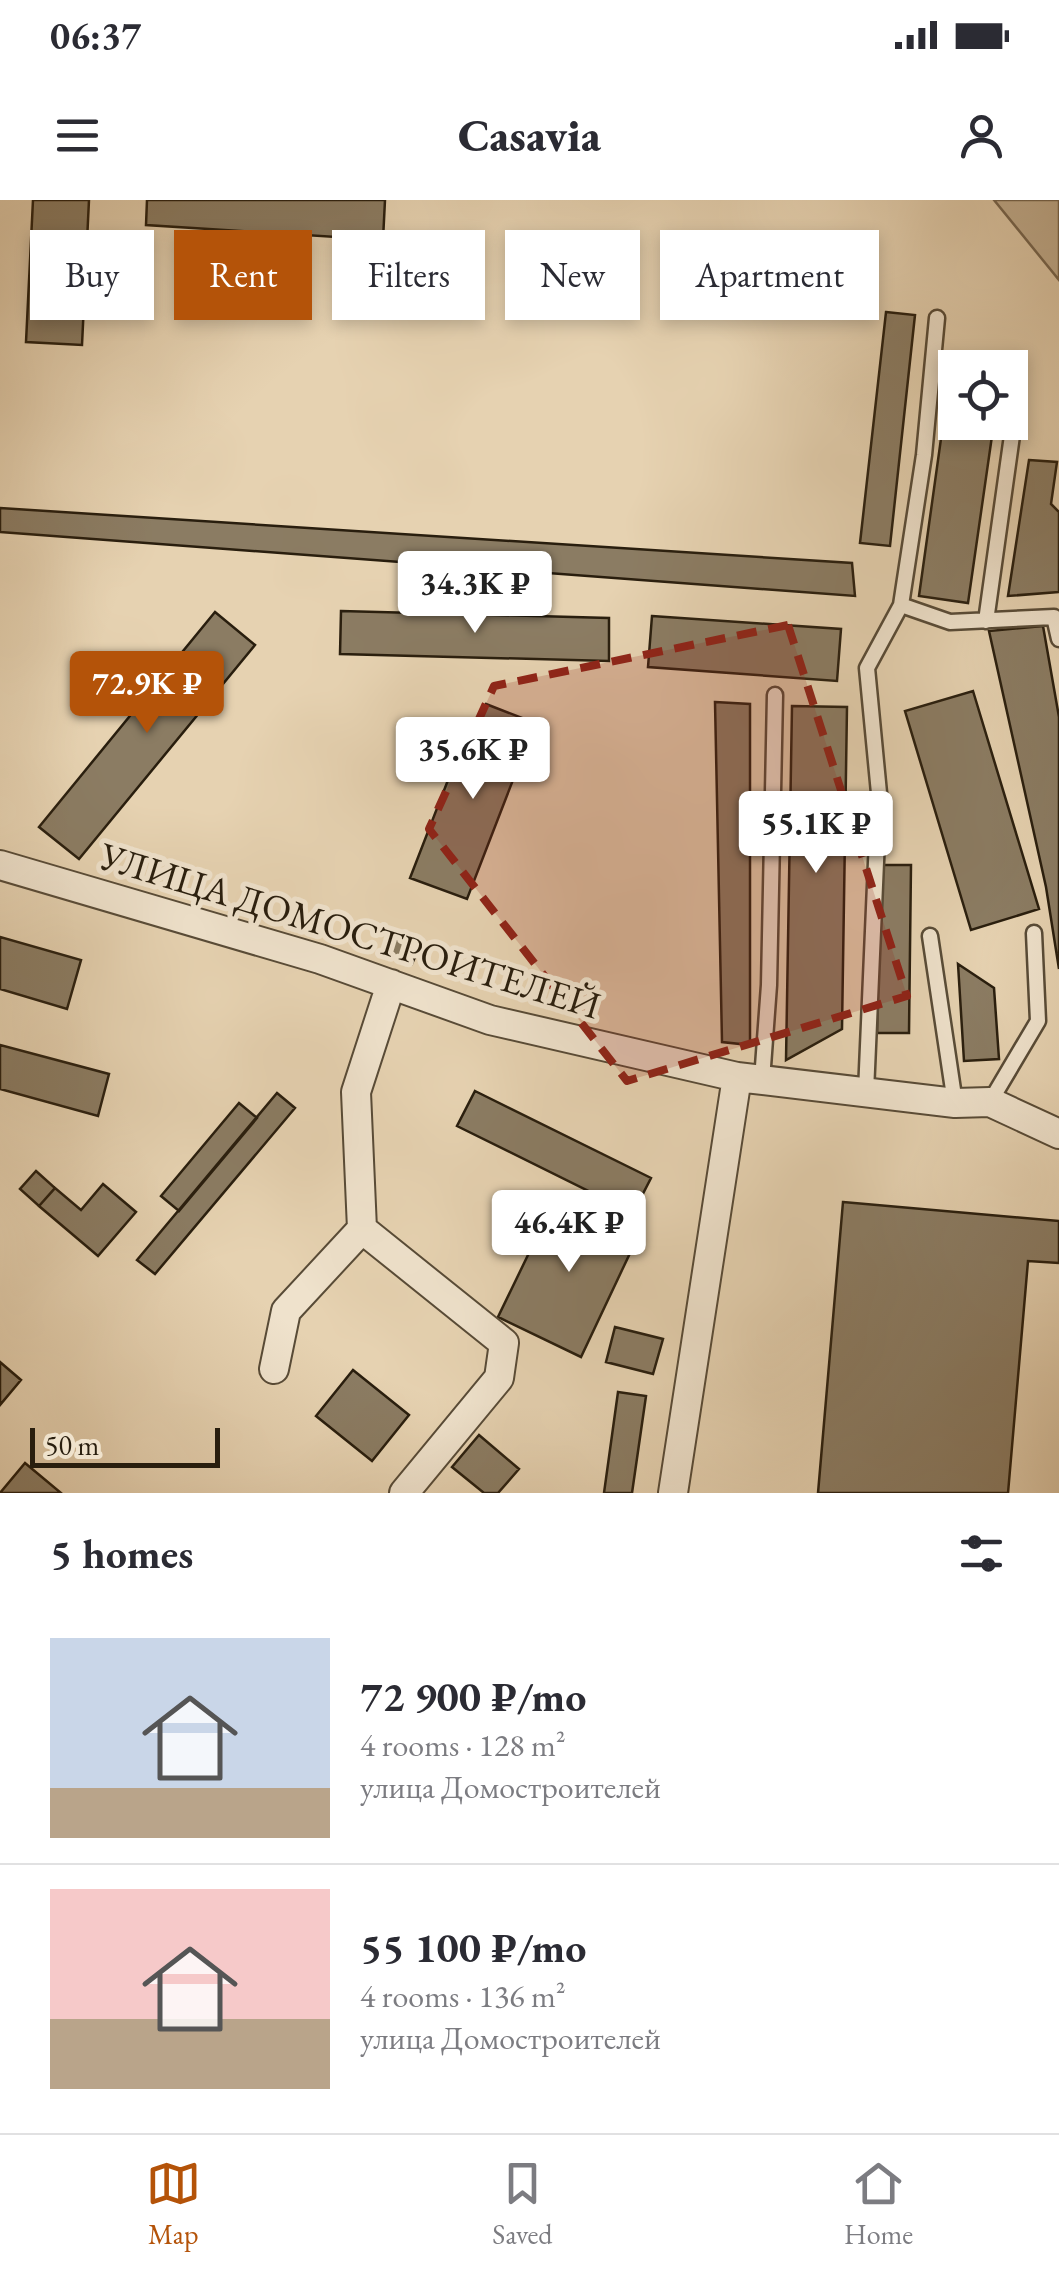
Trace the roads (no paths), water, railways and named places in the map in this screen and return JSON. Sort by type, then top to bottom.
[{"type":"street","name":"УЛИЦА ДОМОСТРОИТЕЛЕЙ","points":[[0,865],[320,959],[490,1020],[750,1079],[955,1103],[990,1102]]},
{"type":"street","points":[[274,1369],[286,1312],[362,1229],[356,1092],[390,984]]},
{"type":"street","points":[[673,1493],[750,1079]]},
{"type":"street","points":[[990,1102],[1059,1134]]},
{"type":"street","points":[[362,1229],[504,1343],[499,1378],[404,1493]]},
{"type":"lane","points":[[866,1092],[880,794],[868,668],[901,606],[924,454],[937,318]]},
{"type":"lane","points":[[986,621],[1011,440]]},
{"type":"lane","points":[[901,606],[950,622],[1054,616],[1059,640]]},
{"type":"lane","points":[[750,1079],[768,984],[775,696]]},
{"type":"lane","points":[[990,1102],[1038,1021],[1034,933]]},
{"type":"lane","points":[[930,936],[955,1103]]}]
